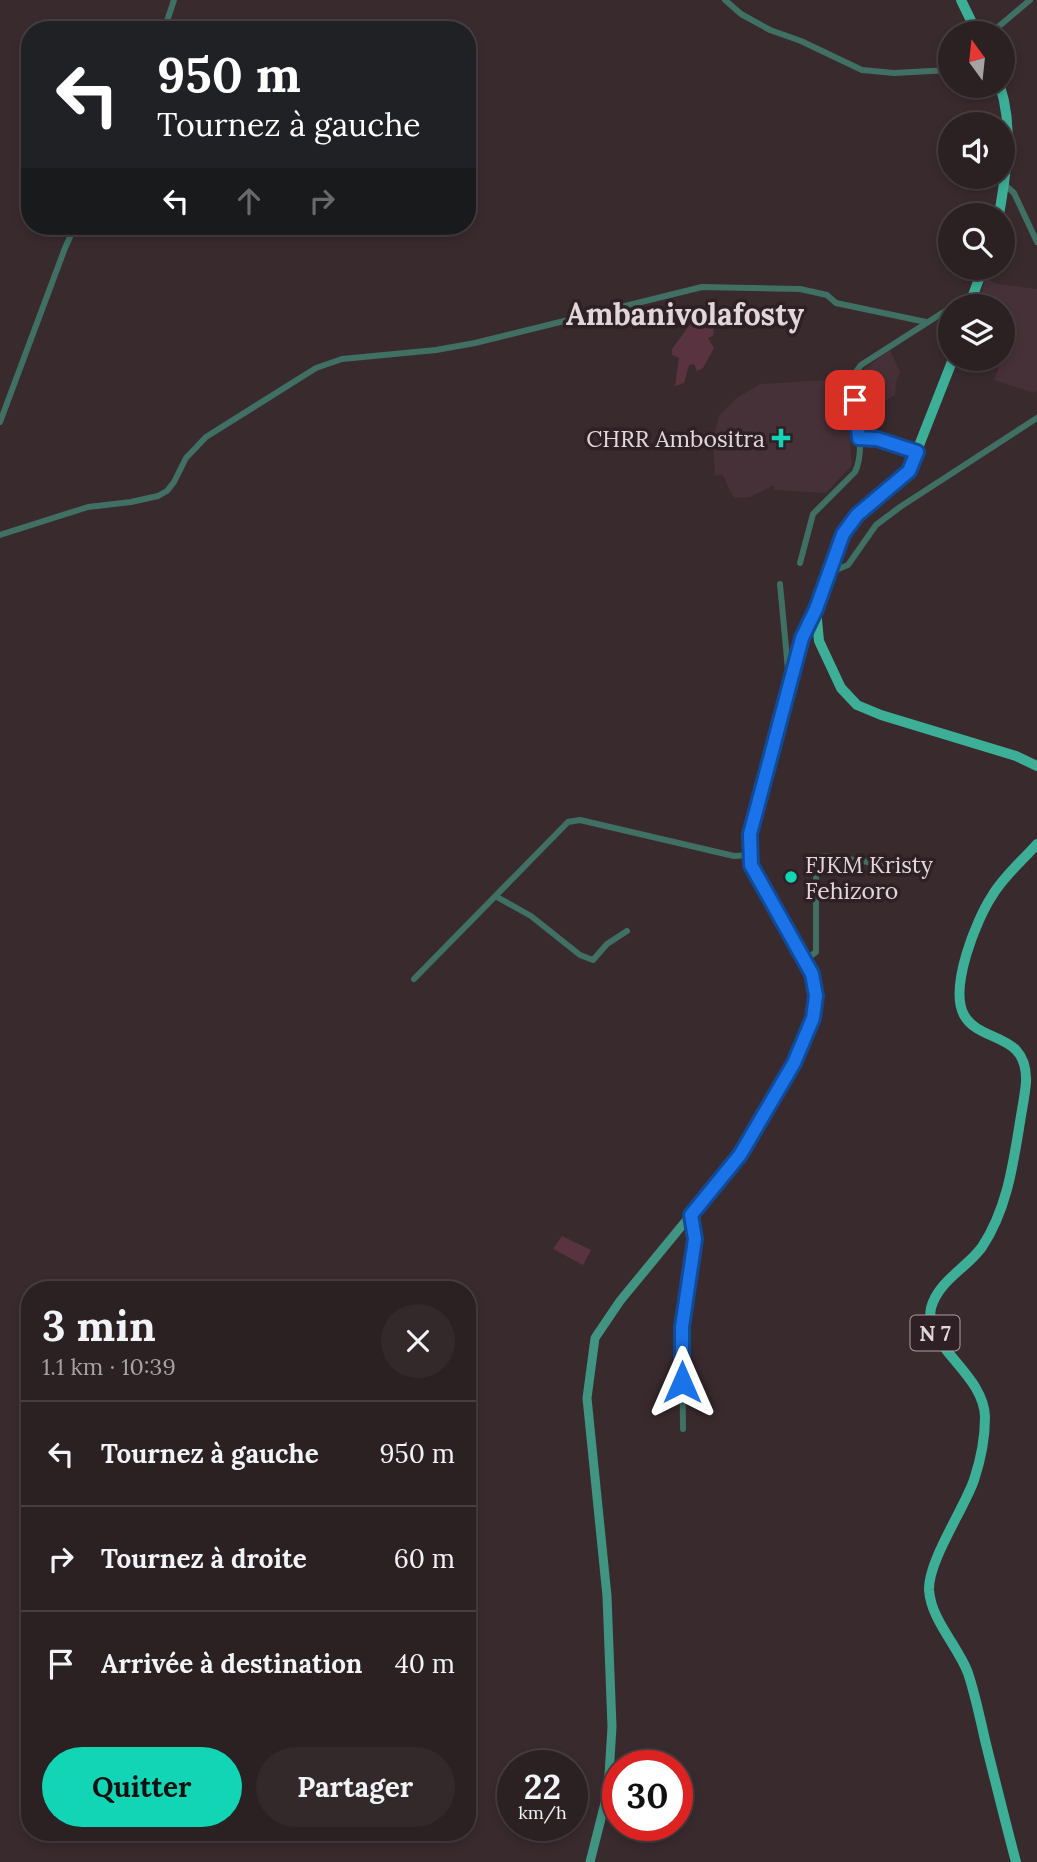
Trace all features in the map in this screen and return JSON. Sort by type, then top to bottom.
[{"type":"main road","points":[[961,0],[971,21]]},
{"type":"main road","points":[[948,371],[909,471],[857,515],[843,534],[816,609],[819,641],[841,688],[857,705],[881,715],[1016,756],[1037,766]]},
{"type":"main road","name":"N 7","points":[[1016,1862],[972,1687],[960,1656],[931,1603],[929,1588],[933,1569],[975,1479],[985,1417],[982,1399],[975,1385],[932,1328],[931,1310],[943,1286],[983,1245],[1010,1183],[1026,1081],[1024,1064],[1016,1049],[1005,1040],[976,1027],[965,1016],[960,986],[967,956],[993,893],[1037,844]]},
{"type":"street","points":[[167,21],[174,0]]},
{"type":"street","points":[[725,0],[741,15],[770,30],[801,41],[862,70],[894,73],[938,71]]},
{"type":"street","points":[[1005,21],[1030,0]]},
{"type":"street","points":[[1010,189],[1037,242]]},
{"type":"street","points":[[0,422],[71,235]]},
{"type":"street","points":[[0,535],[88,507],[158,496],[174,482],[186,458],[206,437],[316,368],[342,359],[436,350],[475,343],[702,287],[800,289],[827,295],[836,303],[926,322]]},
{"type":"street","points":[[800,564],[813,514],[855,472],[859,464],[853,381],[855,373],[862,365],[938,315]]},
{"type":"street","points":[[830,572],[848,565],[876,525],[900,507],[1037,418]]},
{"type":"street","points":[[859,438],[877,439],[917,452]]},
{"type":"street","points":[[780,584],[789,681]]},
{"type":"street","points":[[590,1862],[608,1791],[612,1727],[607,1596],[587,1398],[589,1369],[595,1338],[620,1301],[740,1155],[794,1063],[813,1018],[816,996],[812,974],[751,865],[750,834],[789,681],[802,638],[816,609]]},
{"type":"street","points":[[414,979],[568,822],[579,820],[734,856],[751,855]]},
{"type":"street","points":[[805,960],[816,952],[818,857],[898,866]]},
{"type":"street","points":[[497,897],[531,916],[580,955],[593,960],[607,944],[627,931]]},
{"type":"street","points":[[683,1429],[682,1327],[695,1239],[691,1215]]},
{"type":"shaded area","points":[[985,280],[1037,289],[1037,391],[1034,393],[994,380],[997,371],[1015,371],[1015,294],[980,294]]},
{"type":"shaded area","points":[[700,311],[715,321],[713,336],[708,338],[714,348],[703,368],[697,371],[694,364],[689,365],[684,383],[675,386],[679,358],[672,355],[672,349]]},
{"type":"shaded area","points":[[890,350],[900,372],[895,395],[886,400],[860,396],[859,378],[863,370]]},
{"type":"shaded area","name":"CHRR Ambositra","points":[[845,379],[852,465],[826,493],[774,490],[774,485],[750,497],[734,498],[722,474],[715,476],[713,439],[719,416],[737,398],[760,384]]},
{"type":"shaded area","points":[[562,1236],[591,1250],[583,1265],[553,1249]]},
{"type":"place","name":"CHRR Ambositra","points":[[781,438]]},
{"type":"place","name":"FJKM Kristy Fehizoro","points":[[791,877]]},
{"type":"district","name":"Ambanivolafosty","points":[[685,314]]},
{"type":"route","points":[[682,1382],[682,1327],[695,1239],[691,1215],[740,1155],[794,1063],[813,1018],[816,996],[812,974],[751,865],[750,834],[802,638],[816,609],[843,534],[857,515],[909,471],[917,452],[877,439],[859,438],[855,400]]}]
